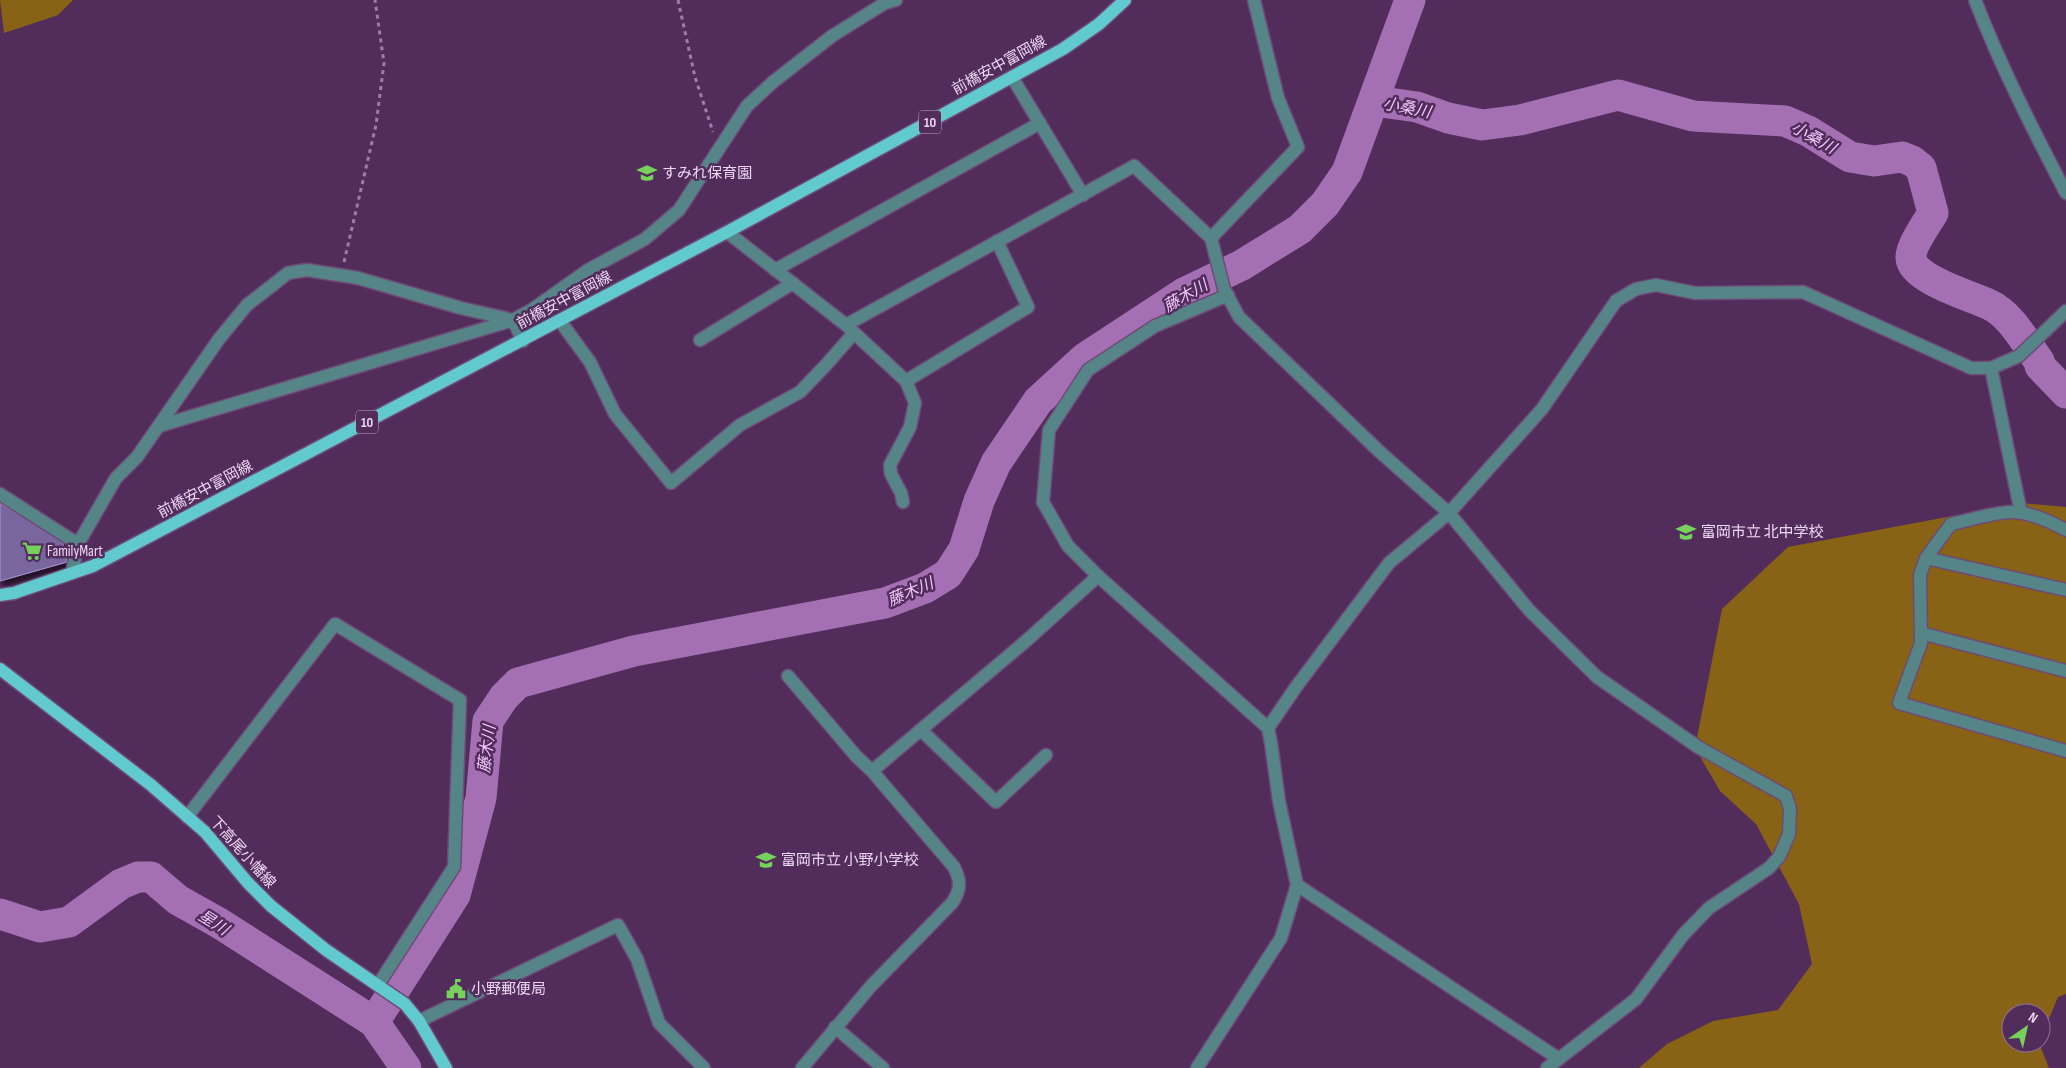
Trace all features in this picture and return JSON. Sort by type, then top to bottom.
[{"type":"main road","name":"前橋安中富岡線","points":[[0,595],[14,593],[93,566],[560,321],[1063,49],[1099,24],[1125,0]]},
{"type":"main road","name":"下高尾小幡線","points":[[0,669],[151,785],[205,832],[248,883],[271,906],[326,950],[404,1004],[419,1020],[446,1068]]},
{"type":"street","points":[[1211,238],[1298,147],[1278,98],[1254,0]]},
{"type":"street","points":[[1974,0],[2015,94],[2066,194]]},
{"type":"street","points":[[159,426],[513,320],[533,309],[588,270],[646,239],[679,210],[747,106],[773,82],[832,36],[888,1]]},
{"type":"street","points":[[1012,77],[1082,195]]},
{"type":"street","points":[[775,270],[1040,123]]},
{"type":"street","points":[[560,321],[590,362],[614,414],[671,483],[740,426],[800,392],[825,366],[850,328],[997,241],[1134,166],[1211,238],[1226,292],[1239,317],[1381,453],[1449,512],[1530,610],[1597,677],[1698,747],[1786,796],[1790,809],[1789,834],[1779,857],[1770,868],[1710,908],[1683,935],[1636,999],[1548,1068]]},
{"type":"street","points":[[727,232],[850,328],[906,381],[915,403],[910,427],[890,466],[891,474],[902,493],[903,502]]},
{"type":"street","points":[[906,381],[1028,307],[997,241]]},
{"type":"street","points":[[72,573],[78,544],[116,478],[137,457],[219,339],[248,305],[288,274],[307,270],[358,278],[461,308],[513,320]]},
{"type":"street","points":[[700,340],[793,283]]},
{"type":"street","points":[[1268,728],[1296,687],[1389,563],[1449,512],[1542,409],[1616,301],[1628,293],[1646,286],[1665,286],[1694,293],[1803,292],[1970,368],[1991,368],[2019,356],[2066,311]]},
{"type":"street","points":[[1198,1068],[1281,938],[1297,885],[1279,801],[1268,728],[1098,576],[1068,546],[1043,502],[1049,430],[1088,370],[1155,326],[1226,292]]},
{"type":"street","points":[[513,320],[523,340]]},
{"type":"street","points":[[1991,368],[2021,513]]},
{"type":"street","points":[[0,494],[78,544]]},
{"type":"street","points":[[2066,530],[2021,513],[2010,512],[1951,524],[1926,558],[1920,575],[1921,644],[1899,703],[2066,751]]},
{"type":"street","points":[[1926,558],[2066,590]]},
{"type":"street","points":[[872,771],[1026,641],[1098,576]]},
{"type":"street","points":[[187,817],[335,624],[460,700],[454,867],[381,987]]},
{"type":"street","points":[[1921,633],[2066,671]]},
{"type":"street","points":[[788,676],[954,867],[960,882],[959,889],[952,903],[871,986],[802,1068]]},
{"type":"street","points":[[920,730],[996,802],[1046,755]]},
{"type":"street","points":[[1297,885],[1559,1059]]},
{"type":"street","points":[[419,1020],[618,925],[637,959],[659,1023],[704,1068]]},
{"type":"street","points":[[835,1028],[883,1068]]},
{"type":"path","points":[[340,275],[376,125],[384,63],[375,0]]},
{"type":"path","points":[[678,0],[695,76],[719,151]]},
{"type":"shaded area","points":[[0,0],[73,0],[58,15],[4,33]]},
{"type":"shaded area","points":[[2021,503],[2066,507],[2066,994],[2058,997],[2051,1014],[2051,1003],[2001,1003],[2001,1053],[2043,1053],[2049,1068],[1639,1068],[1667,1044],[1713,1021],[1778,1010],[1812,964],[1799,904],[1756,824],[1720,791],[1695,748],[1722,609],[1788,547]]},
{"type":"building","name":"FamilyMart","points":[[0,503],[62,540],[67,562],[0,581]]},
{"type":"waterway","name":"藤木川","points":[[374,1022],[455,895],[481,798],[488,721],[504,697],[518,683],[634,651],[885,603],[925,588],[948,574],[964,549],[979,501],[996,463],[1038,401],[1085,358],[1184,293],[1242,265],[1300,229],[1325,204],[1347,172],[1410,0]]},
{"type":"waterway","name":"小桑川","points":[[1374,101],[1417,107],[1448,118],[1482,125],[1520,120],[1618,95],[1693,116],[1785,121],[1808,131],[1850,157],[1874,161],[1902,157],[1912,161],[1921,168],[1933,213],[1919,235],[1911,253],[1914,266],[1931,280],[1988,304],[2004,314],[2023,337],[2039,361],[2040,366],[2066,393]]},
{"type":"waterway","name":"星川","points":[[0,914],[40,927],[69,922],[121,884],[138,877],[151,877],[178,900],[219,923],[374,1022],[406,1068]]},
{"type":"place","name":"すみれ保育園","points":[[647,173]]},
{"type":"place","name":"富岡市立 北中学校","points":[[1686,532]]},
{"type":"place","name":"FamilyMart","points":[[32,551]]},
{"type":"place","name":"富岡市立 小野小学校","points":[[766,860]]},
{"type":"place","name":"小野郵便局","points":[[456,989]]}]
